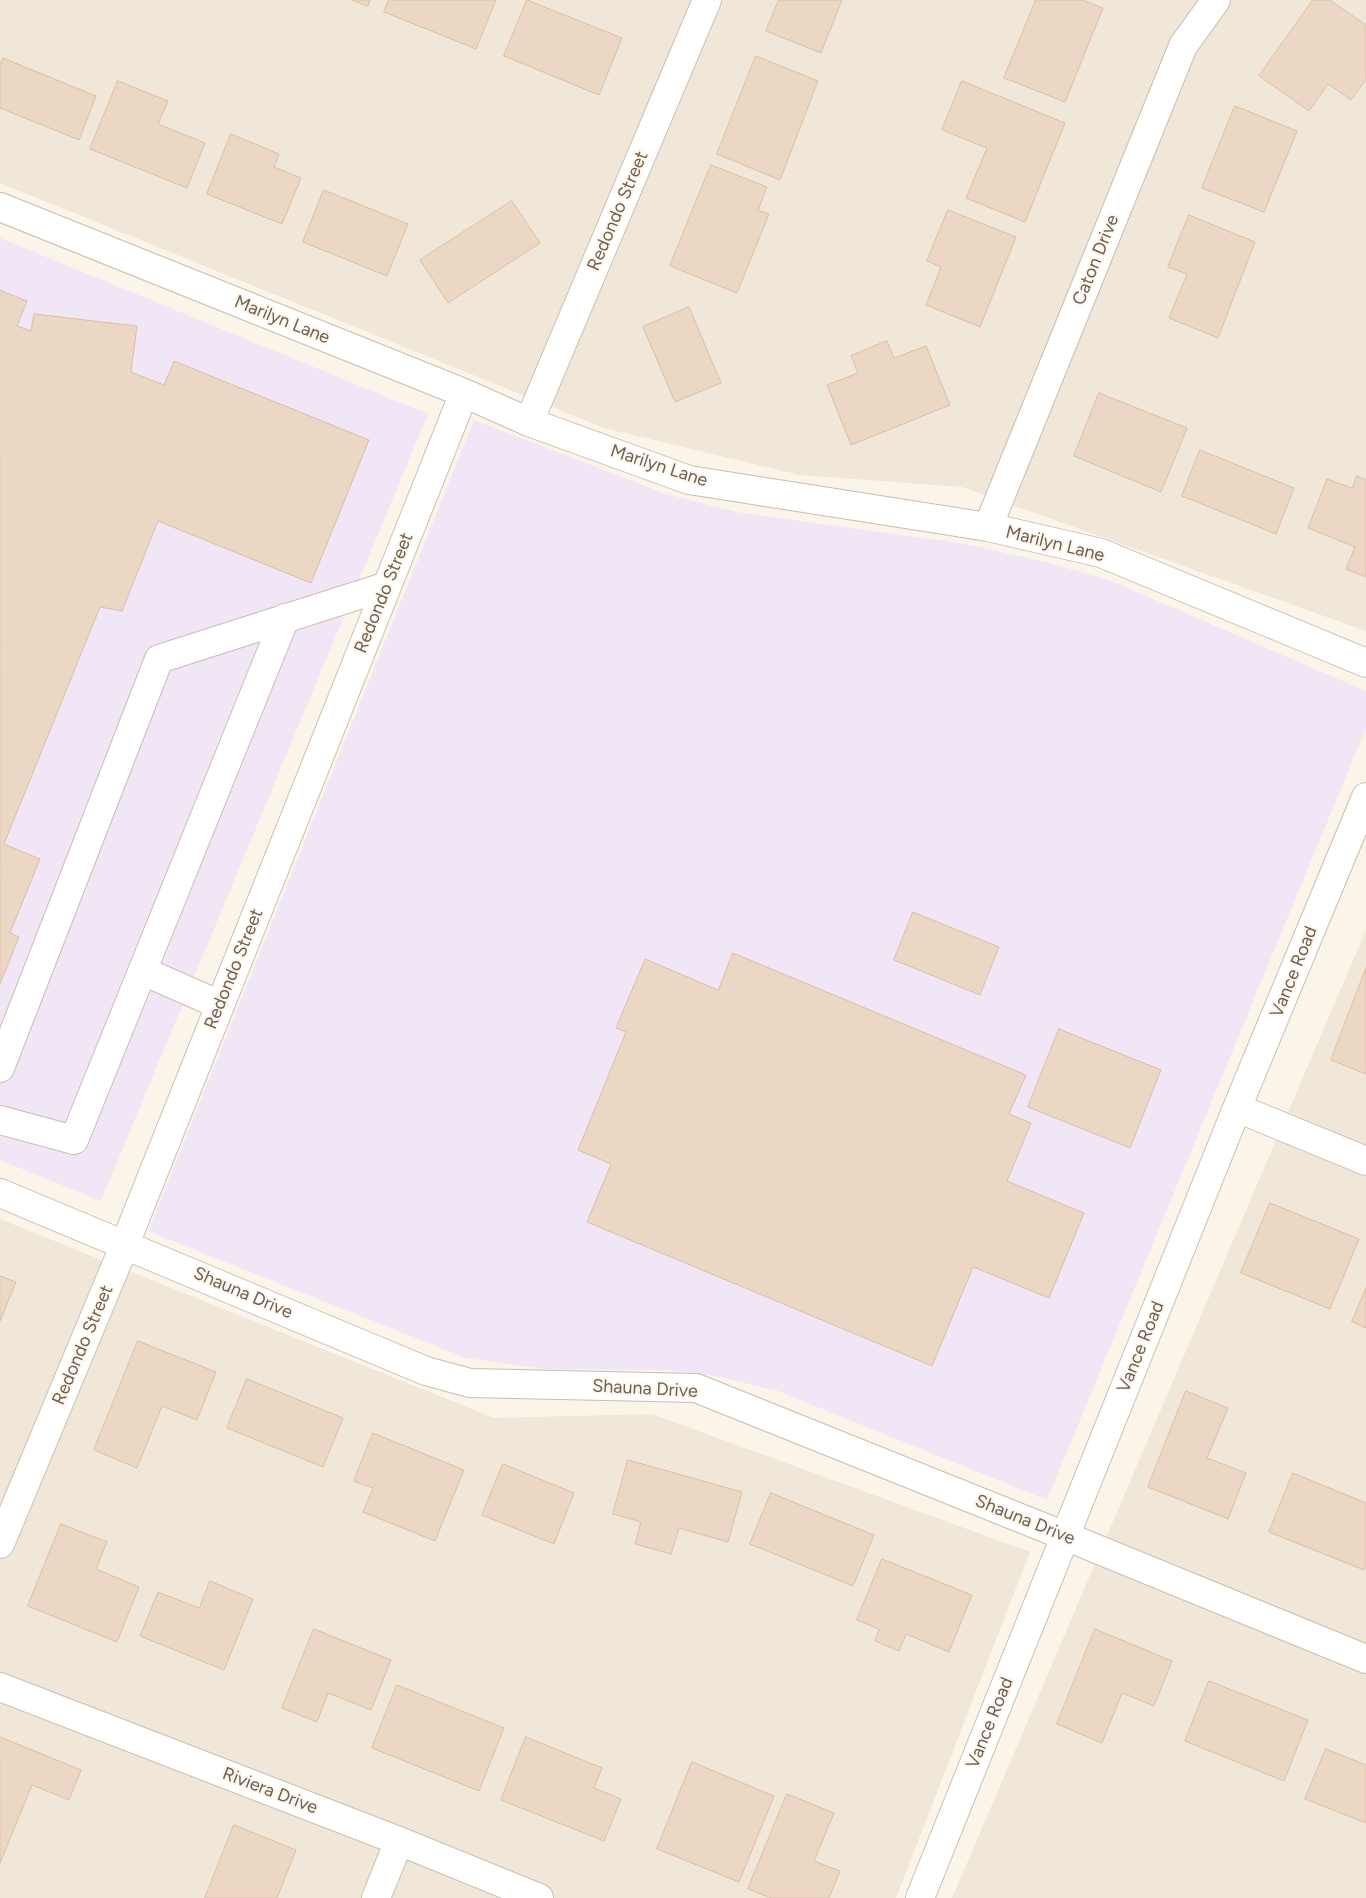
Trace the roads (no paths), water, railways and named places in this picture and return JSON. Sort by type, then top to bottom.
[{"type":"street","name":"Redondo Street","points":[[529,422],[707,0]]},
{"type":"street","name":"Caton Drive","points":[[988,527],[1183,46],[1216,0]]},
{"type":"street","name":"Marilyn Lane","points":[[0,207],[464,393],[529,422],[689,480],[988,527],[1101,553],[1366,664]]},
{"type":"street","name":"Redondo Street","points":[[0,1544],[125,1244],[464,393]]},
{"type":"street","points":[[0,1068],[158,658],[387,586]]},
{"type":"street","points":[[0,1120],[74,1140],[285,618]]},
{"type":"street","name":"Vance Road","points":[[920,1898],[1238,1108],[1366,797]]},
{"type":"street","points":[[143,971],[220,1005]]},
{"type":"street","points":[[1238,1108],[1366,1161]]},
{"type":"street","name":"Shauna Drive","points":[[0,1193],[426,1371],[470,1383],[696,1388],[1366,1659]]},
{"type":"street","name":"Riviera Drive","points":[[0,1687],[399,1841],[539,1898]]},
{"type":"street","points":[[376,1898],[399,1841]]}]
